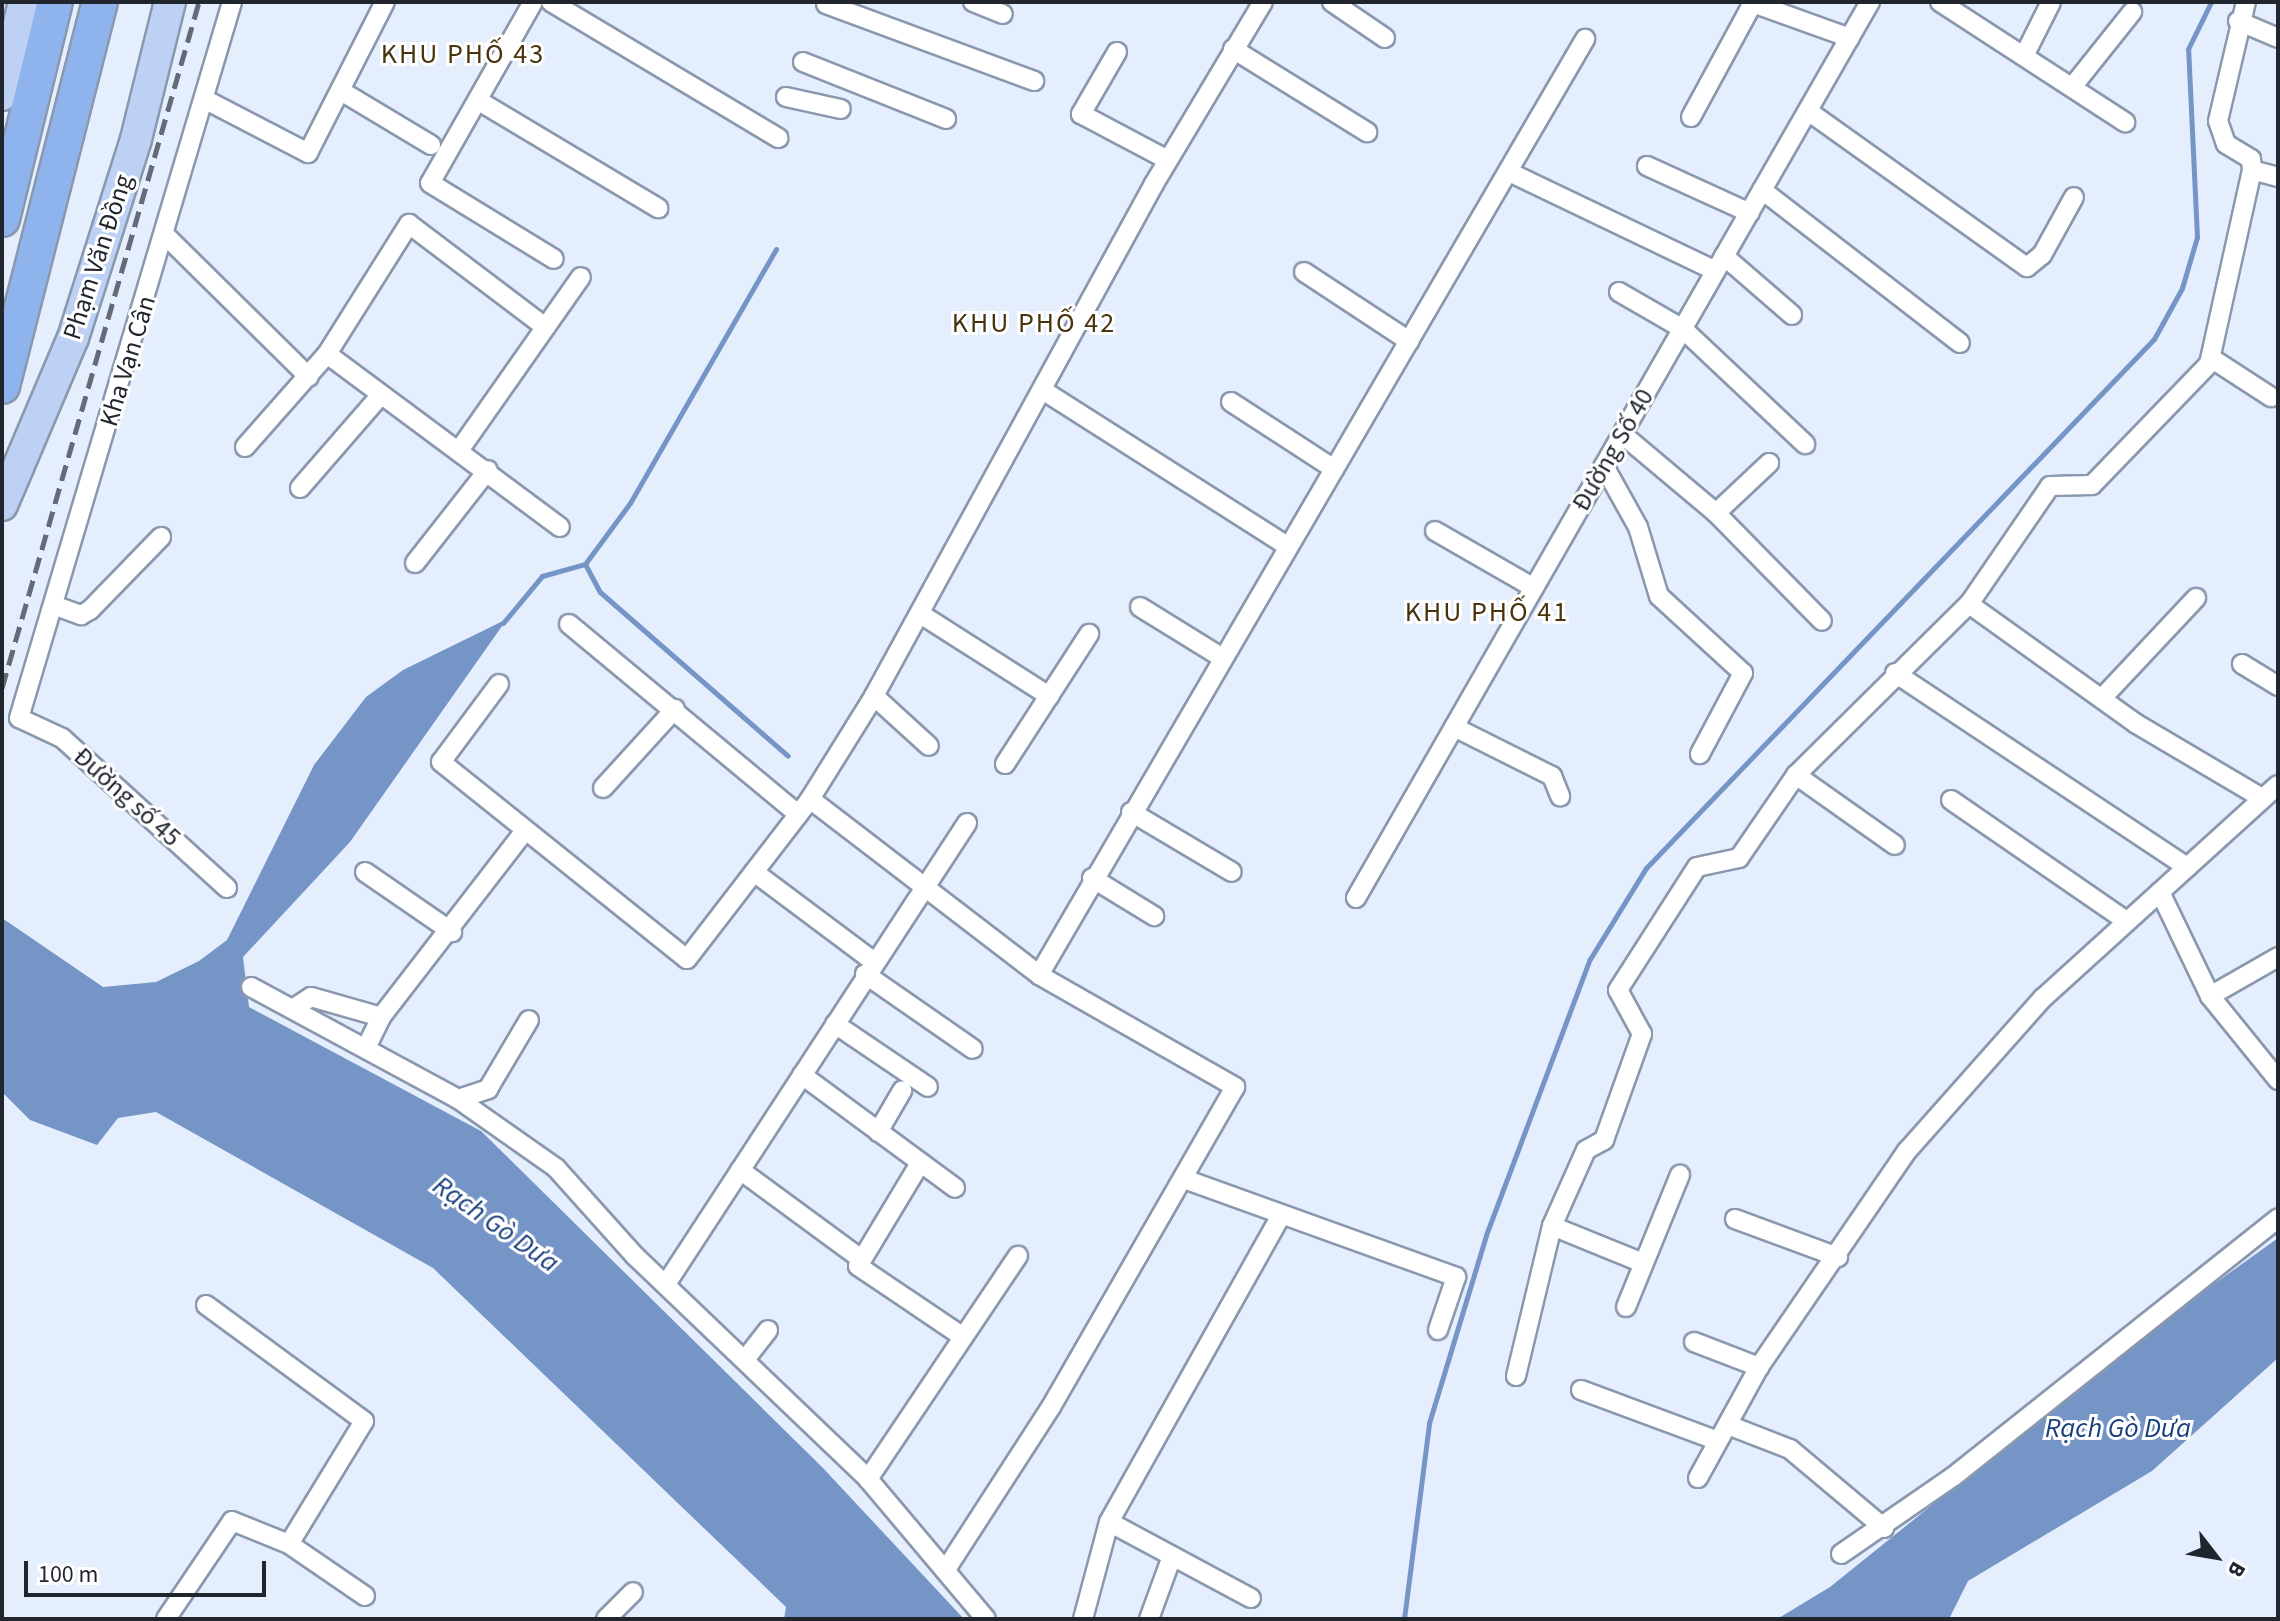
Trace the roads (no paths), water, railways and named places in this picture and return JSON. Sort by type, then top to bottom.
[{"type":"highway","points":[[2,219],[55,2]]},
{"type":"highway","name":"Phạm Văn Đồng","points":[[2,386],[100,2]]},
{"type":"main road","points":[[2,95],[24,2]]},
{"type":"main road","name":"Phạm Văn Đồng","points":[[2,505],[73,338],[136,139],[170,2]]},
{"type":"street","name":"Kha Vạn Cân","points":[[19,718],[56,606],[167,237],[232,2]]},
{"type":"street","points":[[206,100],[308,153],[385,2]]},
{"type":"street","points":[[533,2],[430,183],[554,259]]},
{"type":"street","points":[[551,2],[778,138]]},
{"type":"street","points":[[973,2],[1003,14]]},
{"type":"street","points":[[499,684],[441,759],[524,832],[687,959],[810,799],[874,696],[922,615],[1168,160],[1263,2]]},
{"type":"street","points":[[1332,2],[1385,38]]},
{"type":"street","name":"Đường Số 40","points":[[1356,898],[1870,2]]},
{"type":"street","points":[[1940,2],[2125,122]]},
{"type":"street","points":[[2024,56],[2051,2]]},
{"type":"street","points":[[1516,1376],[1552,1226],[1586,1150],[1604,1140],[1642,1034],[1618,990],[1697,867],[1739,858],[1796,775],[1895,673],[1969,604],[2050,486],[2092,485],[2188,392],[2211,358],[2252,170],[2251,159],[2226,144],[2218,121],[2238,21],[2246,2]]},
{"type":"street","points":[[1691,117],[1752,3],[1850,38]]},
{"type":"street","points":[[826,4],[1034,81]]},
{"type":"street","points":[[2073,86],[2132,12]]},
{"type":"street","points":[[2238,21],[2278,38]]},
{"type":"street","points":[[1039,975],[1092,878],[1585,39]]},
{"type":"street","points":[[1233,49],[1367,132]]},
{"type":"street","points":[[1117,52],[1081,114],[1168,160]]},
{"type":"street","points":[[803,62],[946,119]]},
{"type":"street","points":[[341,91],[431,145]]},
{"type":"street","points":[[786,97],[841,109]]},
{"type":"street","points":[[479,101],[658,208]]},
{"type":"street","points":[[1808,111],[2027,267],[2042,255],[2074,197]]},
{"type":"street","points":[[1647,166],[1750,213]]},
{"type":"street","points":[[2252,170],[2278,177]]},
{"type":"street","points":[[1509,172],[1720,263],[1792,315]]},
{"type":"street","points":[[1762,190],[1960,343]]},
{"type":"street","points":[[245,447],[327,354],[409,224],[545,327]]},
{"type":"street","points":[[167,237],[309,377]]},
{"type":"street","points":[[1304,272],[1409,341]]},
{"type":"street","points":[[460,449],[581,277]]},
{"type":"street","points":[[1619,292],[1683,329],[1805,444]]},
{"type":"street","points":[[327,354],[379,397],[460,449],[560,527]]},
{"type":"street","points":[[2211,358],[2271,397]]},
{"type":"street","points":[[1044,391],[1287,546]]},
{"type":"street","points":[[300,488],[379,397]]},
{"type":"street","points":[[1231,402],[1334,469]]},
{"type":"street","points":[[1622,434],[1716,513],[1822,621]]},
{"type":"street","points":[[1716,513],[1769,463]]},
{"type":"street","points":[[1604,466],[1638,527],[1659,596],[1743,673],[1700,754]]},
{"type":"street","points":[[415,563],[488,470]]},
{"type":"street","points":[[1435,531],[1534,588]]},
{"type":"street","points":[[56,606],[81,615],[90,610],[161,537]]},
{"type":"street","points":[[2103,697],[2196,598]]},
{"type":"street","points":[[1969,604],[2103,697],[2262,798]]},
{"type":"street","points":[[1140,607],[1221,657]]},
{"type":"street","points":[[922,615],[1049,696]]},
{"type":"street","points":[[569,624],[798,814]]},
{"type":"street","points":[[1005,764],[1089,634]]},
{"type":"street","points":[[2242,664],[2278,686]]},
{"type":"street","points":[[1895,673],[2187,867]]},
{"type":"street","points":[[874,696],[929,746]]},
{"type":"street","points":[[603,788],[675,709]]},
{"type":"street","name":"Đường số 45","points":[[19,718],[62,738],[227,888]]},
{"type":"street","points":[[1454,727],[1552,776],[1560,796]]},
{"type":"street","points":[[1796,775],[1895,845]]},
{"type":"street","points":[[1698,1478],[1759,1367],[1838,1257],[1907,1151],[2043,998],[2125,920],[2278,785]]},
{"type":"street","points":[[810,799],[1039,975],[1235,1087],[1187,1180],[946,1569]]},
{"type":"street","points":[[1951,800],[2125,920]]},
{"type":"street","points":[[1131,812],[1232,872]]},
{"type":"street","points":[[668,1281],[921,886],[967,823]]},
{"type":"street","points":[[366,1048],[381,1017],[452,932],[524,832]]},
{"type":"street","points":[[365,872],[452,932]]},
{"type":"street","points":[[754,872],[973,1049]]},
{"type":"street","points":[[1092,878],[1154,916]]},
{"type":"street","points":[[2160,892],[2210,996],[2278,1080]]},
{"type":"street","points":[[2210,996],[2278,957]]},
{"type":"street","points":[[251,987],[458,1099],[556,1168],[635,1256],[668,1281],[868,1479],[986,1619]]},
{"type":"street","points":[[294,1008],[311,997],[381,1017]]},
{"type":"street","points":[[458,1099],[488,1089],[529,1020]]},
{"type":"street","points":[[835,1024],[928,1087]]},
{"type":"street","points":[[802,1075],[919,1165],[955,1188]]},
{"type":"street","points":[[878,1132],[902,1091]]},
{"type":"street","points":[[919,1165],[860,1258],[860,1269],[956,1332]]},
{"type":"street","points":[[740,1170],[860,1258]]},
{"type":"street","points":[[1626,1307],[1680,1175]]},
{"type":"street","points":[[1187,1180],[1280,1217],[1456,1277],[1438,1330]]},
{"type":"street","points":[[1083,1619],[1109,1522],[1280,1217]]},
{"type":"street","points":[[1841,1554],[1884,1528],[2278,1218]]},
{"type":"street","points":[[1735,1219],[1838,1257]]},
{"type":"street","points":[[1552,1226],[1643,1263]]},
{"type":"street","points":[[868,1479],[1018,1256]]},
{"type":"street","points":[[206,1305],[364,1421],[289,1544]]},
{"type":"street","points":[[747,1357],[768,1330]]},
{"type":"street","points":[[1694,1342],[1759,1367]]},
{"type":"street","points":[[1581,1390],[1723,1433],[1790,1449],[1884,1528]]},
{"type":"street","points":[[166,1619],[232,1521],[289,1544],[365,1596]]},
{"type":"street","points":[[1109,1522],[1251,1598]]},
{"type":"street","points":[[1149,1619],[1172,1556]]},
{"type":"street","points":[[606,1619],[633,1592]]},
{"type":"water","name":"Rạch Gò Dưa","points":[[507,619],[350,842],[243,957],[249,1007],[481,1131],[822,1467],[964,1619],[784,1619],[786,1607],[433,1268],[156,1112],[118,1118],[97,1145],[30,1120],[2,1092],[2,918],[103,987],[156,982],[199,961],[227,940],[314,765],[366,697],[403,670]]},
{"type":"water","name":"Rạch Gò Dưa","points":[[2278,1238],[2278,1358],[2152,1471],[1968,1581],[1949,1619],[1777,1619],[1830,1587],[2146,1333]]},
{"type":"waterway","points":[[1404,1619],[1429,1423],[1486,1235],[1590,959],[1646,868],[2154,339],[2182,288],[2197,237],[2188,49],[2211,2]]},
{"type":"waterway","points":[[503,623],[542,576],[585,564],[630,503],[776,249]]},
{"type":"waterway","points":[[585,564],[600,592],[788,756]]},
{"type":"railway","points":[[2,688],[199,2]]},
{"type":"district","name":"KHU PHỐ 43","points":[[463,54]]},
{"type":"district","name":"KHU PHỐ 42","points":[[1034,323]]},
{"type":"district","name":"KHU PHỐ 41","points":[[1487,612]]}]
